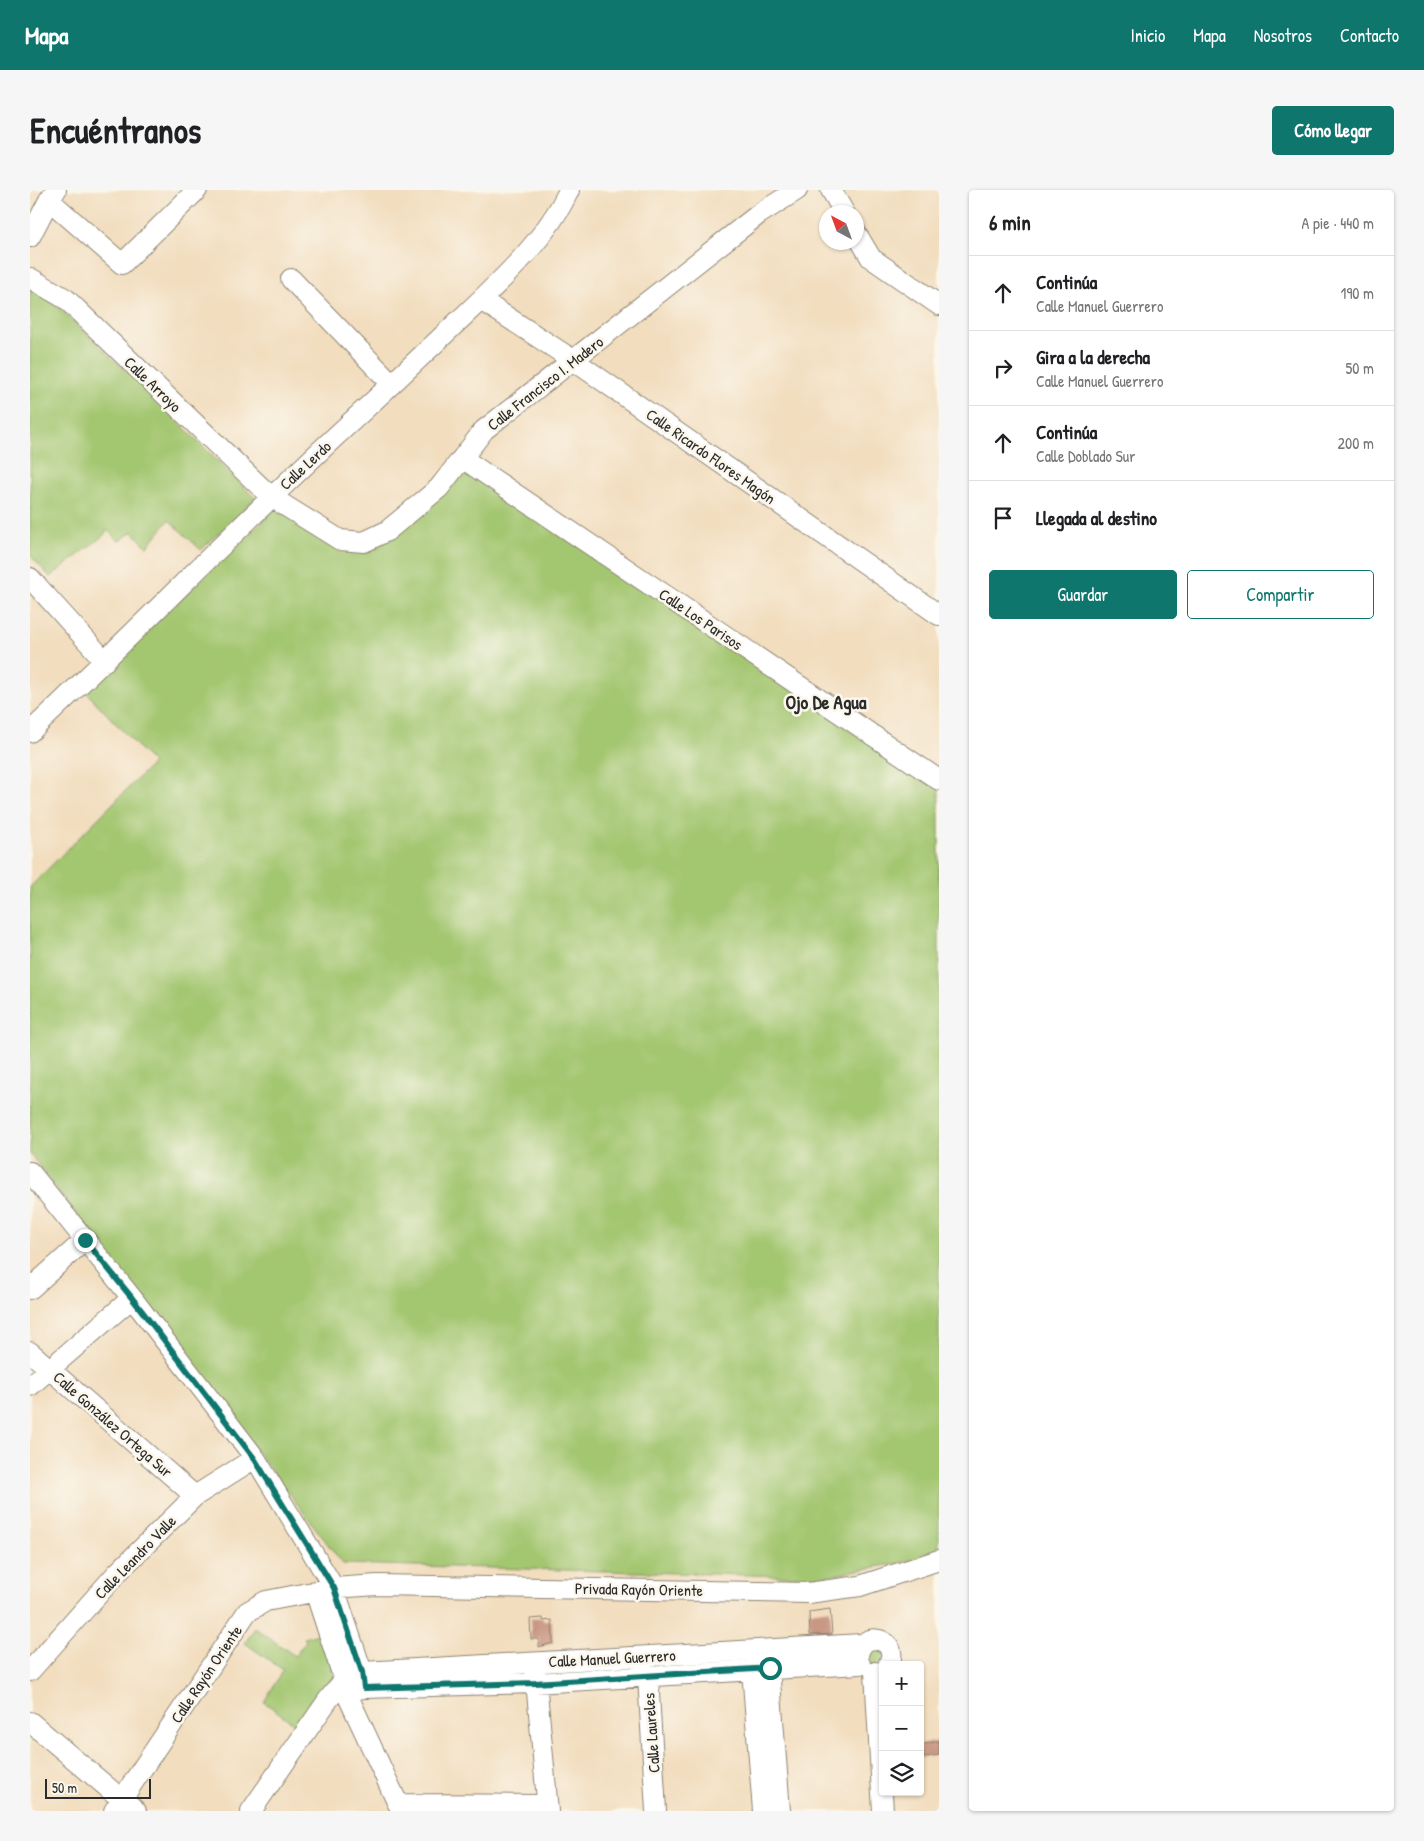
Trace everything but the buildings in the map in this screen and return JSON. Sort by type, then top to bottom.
[{"type":"street","points":[[30,237],[53,195],[122,264],[197,190]]},
{"type":"street","name":"Calle Lerdo","points":[[30,732],[105,661],[271,497],[481,300],[528,250],[561,208],[570,190]]},
{"type":"street","name":"Calle Francisco I. Madero","points":[[271,497],[340,540],[364,542],[387,531],[439,488],[484,430],[759,214],[798,190]]},
{"type":"street","points":[[831,190],[840,205]]},
{"type":"street","points":[[864,246],[871,258],[939,305]]},
{"type":"street","name":"Calle Arroyo","points":[[30,278],[66,299],[271,497]]},
{"type":"street","points":[[291,279],[392,384]]},
{"type":"street","name":"Calle Ricardo Flores Magón","points":[[481,300],[573,360],[939,615]]},
{"type":"street","name":"Calle Los Parisos","points":[[462,458],[939,780]]},
{"type":"street","points":[[30,578],[105,661]]},
{"type":"street","points":[[30,1172],[132,1298],[254,1458],[325,1589],[349,1686],[395,1808],[548,1808],[535,1683],[535,1663]]},
{"type":"street","points":[[30,1289],[85,1240]]},
{"type":"street","points":[[30,1386],[132,1298]]},
{"type":"street","name":"Calle González Ortega Sur","points":[[30,1352],[195,1496]]},
{"type":"street","name":"Calle Leandro Valle","points":[[30,1671],[118,1572],[195,1496],[254,1458]]},
{"type":"street","name":"Privada Rayón Oriente","points":[[325,1589],[377,1585],[808,1592],[860,1586],[939,1560]]},
{"type":"street","name":"Calle Rayón Oriente","points":[[120,1805],[247,1612],[266,1601],[325,1589]]},
{"type":"street","name":"Calle Manuel Guerrero","points":[[349,1686],[535,1663],[650,1656],[873,1663]]},
{"type":"street","name":"Calle Laureles","points":[[650,1656],[648,1677],[656,1811]]},
{"type":"street","points":[[873,1663],[883,1811]]},
{"type":"street","name":"Calle Manuel Guerrero","points":[[349,1686],[535,1683],[873,1663]]},
{"type":"street","points":[[761,1669],[763,1811]]},
{"type":"street","points":[[761,1669],[780,1811]]},
{"type":"street","points":[[251,1811],[349,1686]]},
{"type":"street","points":[[30,1722],[120,1805]]},
{"type":"green space","points":[[30,287],[57,306],[143,387],[255,498],[201,550],[169,520],[147,547],[132,531],[123,539],[117,540],[107,530],[104,535],[50,577],[30,555]]},
{"type":"green space","points":[[460,459],[939,783],[939,1554],[821,1577],[343,1564],[30,1154],[30,887],[153,763],[85,691],[278,506],[359,545]]},
{"type":"green space","points":[[255,1628],[295,1656],[306,1641],[304,1638],[322,1633],[336,1678],[300,1728],[264,1702],[283,1670],[245,1643]]},
{"type":"green space","points":[[878,1646],[886,1660],[879,1661],[879,1664],[872,1667],[865,1656],[866,1652]]},
{"type":"district","name":"Ojo De Agua","points":[[826,702]]},
{"type":"route","points":[[85,1240],[132,1298],[254,1458],[334,1588],[362,1672],[364,1688],[535,1683],[770,1668]]}]
